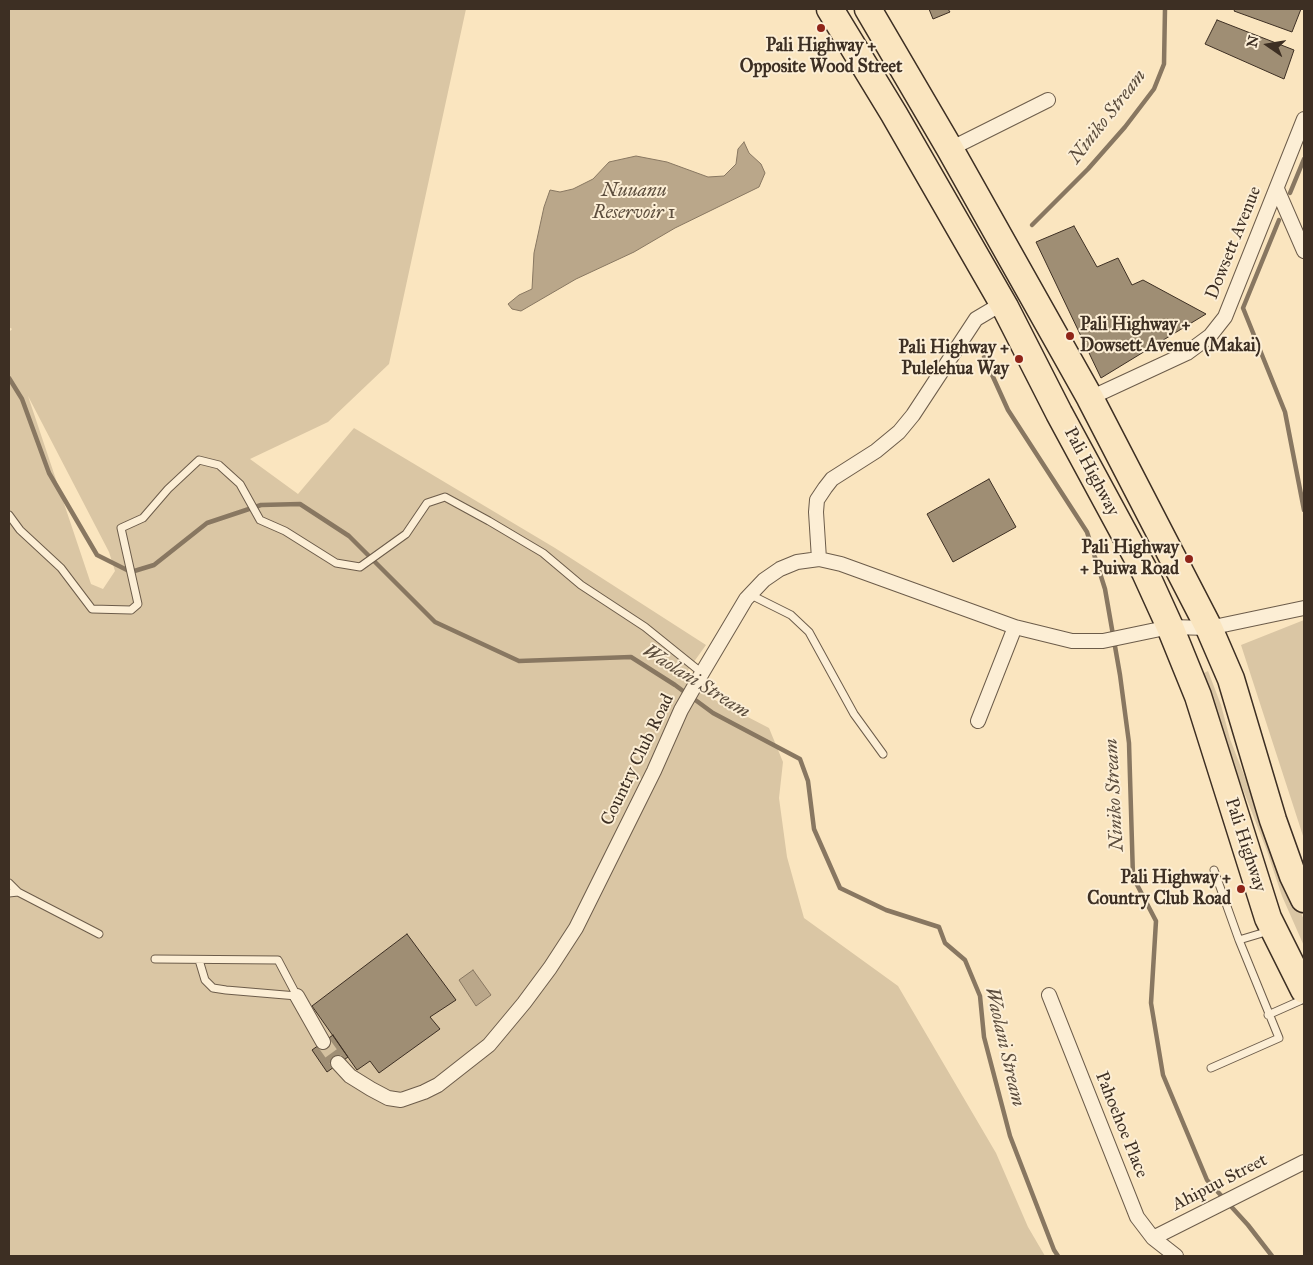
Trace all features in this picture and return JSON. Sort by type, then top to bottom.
[{"type":"highway","name":"Pali Highway","points":[[830,9],[894,114],[1004,305],[1059,413],[1145,572],[1198,696],[1268,918],[1304,990]]},
{"type":"highway","name":"Pali Highway","points":[[868,9],[950,149],[1090,398],[1209,628],[1231,679],[1273,820],[1293,876],[1304,900]]},
{"type":"highway","points":[[1004,305],[1019,311],[1051,374],[1065,396],[1074,401],[1090,398]]},
{"type":"highway","points":[[1090,398],[1081,416],[1083,432],[1110,484],[1107,502]]},
{"type":"street","points":[[950,149],[1048,100]]},
{"type":"street","name":"Dowsett Avenue","points":[[1090,398],[1187,353],[1210,336],[1225,317],[1304,119]]},
{"type":"street","points":[[1276,189],[1304,251]]},
{"type":"street","points":[[819,559],[817,500],[825,488],[832,479],[876,451],[899,432],[913,415],[976,319],[1004,305]]},
{"type":"street","name":"Country Club Road","points":[[338,1063],[350,1076],[371,1089],[388,1098],[401,1100],[424,1092],[438,1084],[489,1045],[524,1003],[576,928],[682,710],[746,599],[764,580],[780,569],[797,562],[819,559],[841,564],[1015,627],[1072,641],[1103,641],[1170,627],[1209,628],[1304,608]]},
{"type":"street","points":[[978,721],[1015,627]]},
{"type":"street","points":[[297,996],[323,1042]]},
{"type":"street","name":"Pahoehoe Place","points":[[1048,996],[1137,1217],[1153,1238],[1176,1256]]},
{"type":"street","name":"Ahipuu Street","points":[[1153,1238],[1304,1162]]},
{"type":"lane","points":[[9,516],[20,530],[61,568],[92,609],[131,610],[138,604],[121,528],[143,518],[168,489],[199,460],[220,465],[240,484],[260,520],[285,531],[336,563],[360,567],[406,534],[427,503],[445,497],[543,553],[581,585],[645,627],[700,678]]},
{"type":"lane","points":[[751,594],[791,616],[809,632],[854,714],[883,754]]},
{"type":"lane","points":[[1211,1068],[1279,1038],[1268,1015],[1214,870]]},
{"type":"lane","points":[[9,884],[18,892],[99,934]]},
{"type":"lane","points":[[9,893],[18,892]]},
{"type":"lane","points":[[1239,940],[1274,930]]},
{"type":"lane","points":[[155,958],[278,960],[297,996]]},
{"type":"lane","points":[[199,960],[205,980],[213,988],[297,996]]},
{"type":"lane","points":[[1268,1015],[1304,999]]},
{"type":"shaded area","points":[[9,9],[466,9],[389,364],[328,422],[250,459],[298,494],[354,428],[555,548],[706,645],[683,677],[715,700],[769,728],[783,762],[779,798],[787,857],[804,918],[898,986],[996,1153],[1028,1227],[1045,1256],[9,1256],[9,332],[12,329],[9,327]],"holes":[[[28,396],[109,552],[115,571],[103,589],[91,584]]]},
{"type":"shaded area","points":[[1304,620],[1304,839],[1241,645]]},
{"type":"shaded area","points":[[1208,671],[1221,705],[1230,739],[1304,920],[1304,946],[1282,896],[1267,851],[1228,751],[1204,673]]},
{"type":"water","name":"Nuuanu Reservoir 1","points":[[744,142],[749,153],[761,164],[765,173],[759,187],[675,228],[634,252],[576,279],[521,311],[512,309],[508,304],[519,295],[532,289],[534,253],[544,207],[550,190],[560,192],[573,189],[593,179],[609,162],[636,156],[667,162],[708,177],[724,176],[736,164],[738,149]]},
{"type":"water","points":[[473,970],[491,995],[476,1006],[459,980]]},
{"type":"building","points":[[929,9],[948,9],[950,12],[933,19]]},
{"type":"building","points":[[1235,9],[1301,9],[1292,32],[1234,11]]},
{"type":"building","points":[[1217,20],[1294,50],[1284,79],[1205,44]]},
{"type":"building","points":[[1074,226],[1097,267],[1118,258],[1132,285],[1143,280],[1206,314],[1101,378],[1036,242]]},
{"type":"building","points":[[989,479],[1016,527],[953,562],[927,514]]},
{"type":"building","points":[[407,934],[456,1000],[430,1017],[440,1029],[379,1073],[370,1061],[357,1070],[312,1006]]},
{"type":"building","points":[[333,1035],[348,1057],[327,1072],[312,1050]]},
{"type":"waterway","name":"Niniko Stream","points":[[1032,225],[1088,169],[1125,127],[1154,89],[1164,64],[1165,9]]},
{"type":"waterway","points":[[1290,193],[1304,159]]},
{"type":"waterway","points":[[1279,220],[1243,308],[1285,412],[1304,510]]},
{"type":"waterway","name":"Niniko Stream","points":[[984,357],[1008,410],[1087,532],[1105,589],[1120,675],[1129,743],[1133,877],[1156,921],[1151,1003],[1163,1075],[1207,1180],[1248,1225],[1272,1256]]},
{"type":"waterway","name":"Waolani Stream","points":[[9,378],[22,399],[49,473],[97,555],[131,572],[154,565],[207,523],[261,505],[300,504],[349,536],[435,622],[519,661],[631,657],[675,685],[713,713],[800,759],[808,781],[814,829],[840,888],[886,910],[939,927],[945,943],[965,960],[980,996],[984,1037],[1010,1136],[1058,1256]]},
{"type":"tunnel","points":[[323,1042],[338,1063]]},
{"type":"place","name":"Pali Highway + Opposite Wood Street","points":[[821,28]]},
{"type":"place","name":"Pali Highway + Dowsett Avenue (Makai)","points":[[1070,336]]},
{"type":"place","name":"Pali Highway + Pulelehua Way","points":[[1019,359]]},
{"type":"place","name":"Pali Highway + Puiwa Road","points":[[1189,559]]},
{"type":"place","name":"Pali Highway + Country Club Road","points":[[1241,889]]}]
